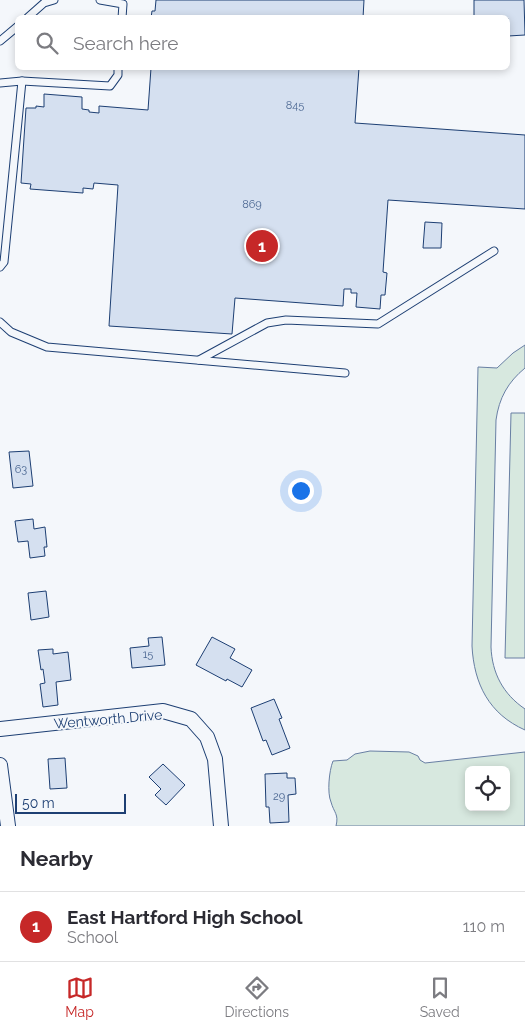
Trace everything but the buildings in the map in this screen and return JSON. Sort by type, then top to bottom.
[{"type":"street","name":"Wentworth Drive","points":[[0,729],[163,711],[191,718],[207,737],[215,759],[221,826]]},
{"type":"street","points":[[0,765],[8,826]]},
{"type":"lane","points":[[30,15],[44,3],[54,0]]},
{"type":"lane","points":[[100,0],[123,2],[122,15]]},
{"type":"lane","points":[[0,41],[15,28]]},
{"type":"lane","points":[[0,83],[22,82],[110,86],[118,75],[118,70]]},
{"type":"lane","points":[[0,267],[4,262],[22,82]]},
{"type":"lane","points":[[199,360],[267,323],[286,320],[378,324],[494,251]]},
{"type":"lane","points":[[0,322],[11,332],[47,347],[345,373]]},
{"type":"shaded area","points":[[525,345],[525,368],[505,391],[499,405],[496,420],[491,647],[496,674],[500,682],[511,697],[525,709],[525,730],[502,715],[486,696],[476,673],[472,646],[478,367],[497,368]]},
{"type":"shaded area","points":[[511,413],[525,413],[525,658],[505,658]]},
{"type":"shaded area","points":[[370,751],[409,752],[418,756],[425,763],[525,752],[525,826],[336,826],[337,816],[330,798],[329,782],[333,761],[347,760],[355,754]]},
{"type":"place","name":"East Hartford High School","points":[[262,246]]}]
